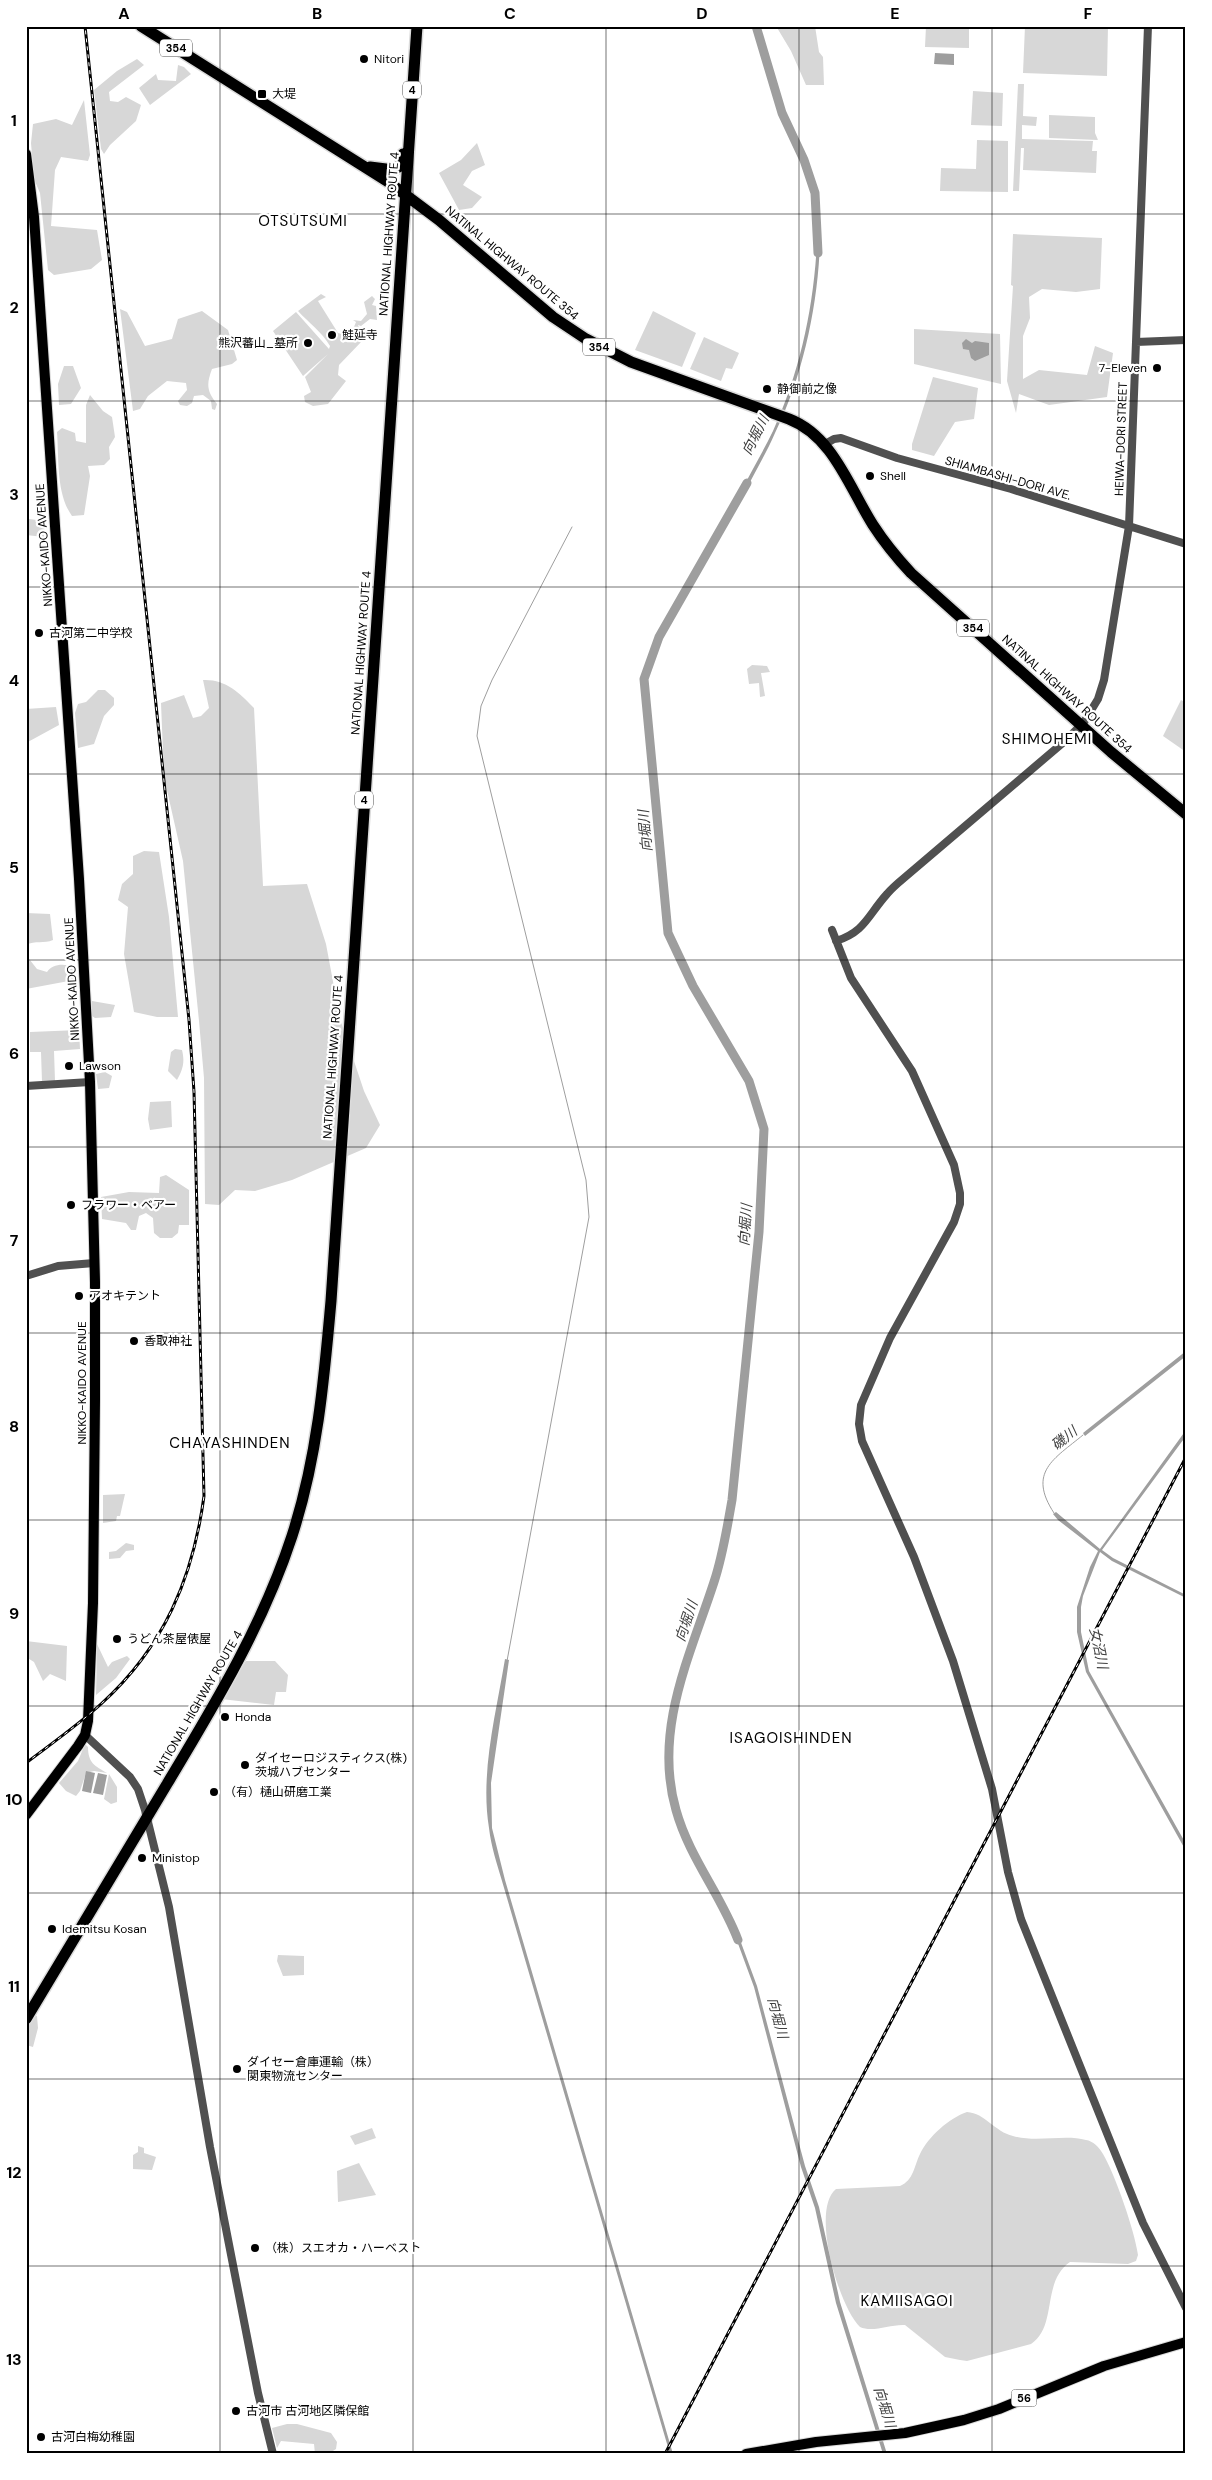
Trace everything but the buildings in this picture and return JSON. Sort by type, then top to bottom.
[{"type":"highway","name":"NATINAL HIGHWAY ROUTE 354","points":[[141,26],[364,165],[439,220],[553,317],[586,339],[631,362],[789,419],[811,431],[825,444],[883,540],[907,568],[1081,724],[1186,814]]},
{"type":"highway","name":"NATIONAL HIGHWAY ROUTE 4","points":[[26,2019],[218,1700],[259,1622],[292,1536],[317,1431],[331,1301],[417,26]]},
{"type":"highway","points":[[364,165],[386,170],[397,168],[402,162],[405,140],[410,129]]},
{"type":"highway","points":[[402,232],[407,218],[412,213],[421,213],[439,220]]},
{"type":"main road","name":"NIKKO-KAIDO AVENUE","points":[[26,154],[33,206],[38,278],[78,870],[90,1082],[94,1263],[93,1603],[90,1685],[85,1735]]},
{"type":"main road","points":[[26,1815],[85,1735]]},
{"type":"main road","name":"56","points":[[746,2454],[809,2443],[927,2430],[999,2409],[1104,2366],[1186,2342]]},
{"type":"street","name":"HEIWA-DORI STREET","points":[[836,942],[853,935],[862,928],[886,894],[1001,798],[1065,741],[1081,724],[1098,699],[1104,680],[1129,526],[1148,26]]},
{"type":"street","points":[[1136,342],[1186,340]]},
{"type":"street","name":"SHIAMBASHI-DORI AVE.","points":[[825,444],[834,439],[841,438],[897,458],[1011,489],[1186,544]]},
{"type":"street","points":[[832,930],[851,978],[912,1071],[954,1165],[960,1193],[960,1204],[954,1222],[890,1338],[861,1405],[859,1424],[862,1441],[914,1557],[953,1661],[992,1789],[1008,1872],[1021,1918],[1139,2215],[1186,2308]]},
{"type":"street","points":[[26,1086],[90,1082]]},
{"type":"street","points":[[26,1276],[58,1266],[94,1263]]},
{"type":"street","points":[[85,1735],[130,1777],[138,1789],[147,1818],[169,1907],[210,2148],[258,2394],[273,2454]]},
{"type":"shaded area","points":[[776,26],[815,26],[819,52],[823,57],[824,85],[806,85],[791,51]]},
{"type":"shaded area","points":[[926,26],[969,26],[969,48],[925,47]]},
{"type":"shaded area","points":[[1025,26],[1108,26],[1107,76],[1023,73]]},
{"type":"shaded area","points":[[935,53],[954,54],[954,65],[934,64]]},
{"type":"shaded area","points":[[137,59],[144,65],[109,92],[110,101],[118,102],[126,97],[141,105],[136,121],[110,145],[104,154],[101,149],[94,90],[117,71]]},
{"type":"shaded area","points":[[178,65],[184,67],[191,74],[150,105],[139,88],[156,74],[158,80],[176,81]]},
{"type":"shaded area","points":[[1018,84],[1024,84],[1023,116],[1037,117],[1036,126],[1022,125],[1022,139],[1093,141],[1092,151],[1097,151],[1096,173],[1023,170],[1024,148],[1021,148],[1019,191],[1013,191]]},
{"type":"shaded area","points":[[973,91],[1003,93],[1002,126],[971,125]]},
{"type":"shaded area","points":[[84,100],[90,155],[88,161],[61,157],[55,170],[51,226],[97,230],[102,260],[91,269],[54,275],[48,270],[40,193],[34,179],[31,143],[33,124],[56,119],[72,125]]},
{"type":"shaded area","points":[[1049,115],[1095,117],[1095,133],[1098,140],[1049,138]]},
{"type":"shaded area","points":[[977,140],[1008,141],[1008,192],[940,191],[941,168],[976,169]]},
{"type":"shaded area","points":[[477,143],[485,165],[472,171],[463,185],[482,197],[472,208],[459,210],[439,173],[461,160]]},
{"type":"shaded area","points":[[1013,234],[1102,238],[1100,289],[1076,292],[1042,289],[1029,297],[1030,318],[1023,336],[1023,379],[1039,370],[1087,375],[1095,346],[1113,353],[1107,397],[1049,405],[1019,394],[1016,413],[1007,381],[1013,286],[1011,285]]},
{"type":"shaded area","points":[[817,241],[820,242],[816,290],[801,364],[785,411],[744,494],[741,492],[783,409],[798,362],[813,290]]},
{"type":"shaded area","points":[[321,294],[326,297],[318,301],[338,333],[342,334],[354,327],[356,322],[353,320],[361,321],[367,314],[364,302],[372,296],[375,299],[372,305],[376,306],[377,320],[370,319],[361,326],[358,325],[363,340],[339,365],[338,375],[346,381],[328,404],[313,406],[305,402],[304,396],[311,392],[305,377],[328,354],[303,376],[273,331],[296,312],[329,349],[330,346],[323,336],[298,311]]},
{"type":"shaded area","points":[[120,309],[127,312],[145,346],[172,339],[178,319],[202,311],[228,330],[237,360],[232,364],[212,369],[208,388],[217,404],[215,410],[212,409],[211,401],[203,395],[194,396],[192,403],[187,406],[180,405],[178,401],[187,390],[186,383],[167,381],[148,396],[140,409],[133,411]]},
{"type":"shaded area","points":[[653,311],[696,333],[682,367],[635,350]]},
{"type":"shaded area","points":[[914,329],[1000,334],[1001,384],[914,364]]},
{"type":"shaded area","points":[[704,337],[739,353],[732,369],[726,368],[721,381],[690,369]]},
{"type":"shaded area","points":[[966,339],[972,343],[975,341],[989,343],[989,355],[975,361],[971,358],[969,350],[963,349],[962,343]]},
{"type":"shaded area","points":[[64,366],[73,366],[81,388],[71,404],[59,405],[58,384]]},
{"type":"shaded area","points":[[933,377],[978,388],[974,419],[955,422],[934,456],[912,450],[912,444]]},
{"type":"shaded area","points":[[90,395],[103,411],[112,417],[115,437],[109,447],[110,459],[104,465],[88,466],[90,476],[84,515],[72,516],[63,497],[61,487],[57,432],[62,428],[75,433],[76,441],[86,443],[86,405]]},
{"type":"shaded area","points":[[29,519],[45,521],[44,537],[26,535],[26,521]]},
{"type":"shaded area","points":[[752,665],[767,666],[770,672],[761,673],[765,696],[760,697],[759,683],[749,684],[747,669]]},
{"type":"shaded area","points":[[203,680],[225,684],[254,708],[263,886],[307,884],[326,944],[340,1019],[364,1091],[380,1125],[366,1148],[292,1180],[255,1191],[235,1190],[219,1205],[205,1204],[204,1078],[199,1021],[183,861],[164,777],[161,703],[184,695],[193,718],[201,716],[209,708]]},
{"type":"shaded area","points":[[98,690],[105,690],[114,698],[114,705],[104,716],[94,744],[78,748],[75,713],[78,704],[86,702]]},
{"type":"shaded area","points":[[1181,700],[1186,703],[1186,752],[1163,736]]},
{"type":"shaded area","points":[[56,707],[59,725],[26,743],[26,709]]},
{"type":"shaded area","points":[[144,851],[159,852],[169,917],[178,1017],[157,1017],[134,1012],[124,954],[128,907],[118,900],[122,884],[133,874],[133,856]]},
{"type":"shaded area","points":[[26,913],[50,914],[53,940],[26,945]]},
{"type":"shaded area","points":[[26,955],[37,969],[47,972],[52,967],[58,965],[73,967],[74,980],[26,989]]},
{"type":"shaded area","points":[[92,1001],[115,1005],[111,1017],[95,1018],[92,1016]]},
{"type":"shaded area","points":[[79,1030],[80,1049],[54,1051],[55,1081],[42,1082],[41,1052],[30,1052],[30,1032]]},
{"type":"shaded area","points":[[175,1049],[182,1050],[183,1058],[182,1069],[177,1080],[168,1071],[171,1052]]},
{"type":"shaded area","points":[[105,1072],[112,1076],[109,1088],[98,1089],[96,1074]]},
{"type":"shaded area","points":[[171,1101],[172,1127],[150,1130],[148,1119],[150,1102]]},
{"type":"shaded area","points":[[166,1175],[189,1190],[189,1225],[179,1225],[178,1233],[172,1238],[160,1238],[154,1233],[153,1218],[146,1213],[139,1216],[136,1230],[131,1230],[126,1223],[102,1219],[101,1197],[129,1192],[159,1193],[160,1177]]},
{"type":"shaded area","points":[[1186,1351],[1186,1356],[1085,1436],[1083,1433]]},
{"type":"shaded area","points":[[1186,1430],[1186,1436],[1102,1550],[1113,1558],[1186,1595],[1186,1598],[1112,1561],[1100,1552],[1083,1596],[1081,1632],[1089,1671],[1186,1844],[1186,1851],[1086,1672],[1077,1632],[1077,1607],[1090,1567],[1098,1551],[1053,1514],[1056,1512],[1100,1549]]},
{"type":"shaded area","points":[[125,1494],[120,1516],[117,1516],[116,1521],[103,1523],[103,1495]]},
{"type":"shaded area","points":[[126,1543],[134,1545],[134,1550],[126,1551],[120,1558],[109,1559],[109,1552],[116,1551]]},
{"type":"shaded area","points":[[26,1641],[67,1646],[66,1681],[50,1674],[43,1681],[34,1662],[26,1657]]},
{"type":"shaded area","points":[[97,1644],[108,1667],[112,1662],[127,1656],[130,1659],[116,1678],[96,1695]]},
{"type":"shaded area","points":[[505,1659],[509,1660],[491,1783],[492,1828],[505,1880],[673,2454],[670,2454],[491,1841],[486,1786],[490,1744]]},
{"type":"shaded area","points":[[246,1661],[275,1661],[288,1675],[286,1692],[276,1692],[274,1705],[221,1699]]},
{"type":"shaded area","points":[[85,1744],[88,1747],[89,1757],[93,1763],[107,1773],[94,1771],[86,1773],[80,1791],[76,1796],[66,1791],[59,1783],[78,1761]]},
{"type":"shaded area","points":[[86,1771],[95,1773],[91,1793],[82,1791]]},
{"type":"shaded area","points":[[98,1773],[107,1775],[103,1795],[93,1793]]},
{"type":"shaded area","points":[[109,1774],[117,1787],[117,1802],[111,1804],[104,1799]]},
{"type":"shaded area","points":[[736,1929],[757,1986],[805,2166],[819,2207],[840,2302],[887,2454],[883,2454],[836,2303],[815,2208],[801,2167],[754,1987],[733,1930]]},
{"type":"shaded area","points":[[278,1955],[304,1956],[304,1975],[283,1976],[277,1961]]},
{"type":"shaded area","points":[[33,2015],[37,2016],[38,2028],[33,2047],[26,2045],[26,2026]]},
{"type":"shaded area","points":[[967,2112],[985,2119],[1001,2131],[1013,2136],[1031,2139],[1078,2138],[1096,2145],[1108,2163],[1119,2189],[1129,2218],[1138,2255],[1136,2261],[1128,2264],[1070,2262],[1055,2281],[1044,2326],[1039,2336],[1031,2344],[967,2361],[945,2357],[905,2325],[876,2329],[860,2327],[852,2316],[836,2280],[830,2258],[826,2217],[829,2200],[836,2189],[900,2186],[905,2183],[911,2176],[920,2154],[928,2141],[946,2123]]},
{"type":"shaded area","points":[[372,2128],[376,2138],[355,2145],[350,2136]]},
{"type":"shaded area","points":[[138,2146],[144,2148],[144,2153],[156,2157],[152,2170],[133,2169],[133,2155],[138,2152]]},
{"type":"shaded area","points":[[359,2163],[376,2195],[338,2202],[337,2171]]},
{"type":"shaded area","points":[[287,2424],[297,2424],[331,2433],[337,2442],[336,2449],[328,2454],[315,2454],[314,2444],[281,2441],[277,2448],[272,2428]]},
{"type":"waterway","name":"向堀川","points":[[756,26],[782,113],[804,160],[815,193],[818,253]]},
{"type":"waterway","name":"向堀川","points":[[738,1940],[682,1827],[676,1810],[670,1780],[669,1751],[677,1694],[717,1572],[732,1500],[759,1232],[764,1129],[749,1081],[693,986],[668,933],[644,679],[659,637],[747,483]]},
{"type":"waterway","points":[[507,1661],[589,1217],[586,1180],[477,736],[481,706],[492,680],[572,527]]},
{"type":"waterway","name":"磯川","points":[[1054,1513],[1046,1499],[1043,1487],[1044,1477],[1054,1459],[1083,1435]]},
{"type":"railway","points":[[26,1763],[101,1704],[142,1659],[158,1635],[183,1583],[192,1555],[204,1496],[194,1092],[189,1020],[85,26]]},
{"type":"railway","points":[[665,2454],[1186,1457]]},
{"type":"place","name":"Nitori","points":[[364,59]]},
{"type":"place","name":"大堤","points":[[262,94]]},
{"type":"place","name":"鮭延寺","points":[[332,335]]},
{"type":"place","name":"熊沢蕃山_墓所","points":[[308,343]]},
{"type":"place","name":"7-Eleven","points":[[1157,368]]},
{"type":"place","name":"静御前之像","points":[[767,389]]},
{"type":"place","name":"Shell","points":[[870,476]]},
{"type":"place","name":"古河第二中学校","points":[[39,633]]},
{"type":"place","name":"Lawson","points":[[69,1066]]},
{"type":"place","name":"フラワー・ベアー","points":[[71,1205]]},
{"type":"place","name":"アオキテント","points":[[79,1296]]},
{"type":"place","name":"香取神社","points":[[134,1341]]},
{"type":"place","name":"うどん茶屋俵屋","points":[[117,1639]]},
{"type":"place","name":"Honda","points":[[225,1717]]},
{"type":"place","name":"ダイセーロジスティクス(株) 茨城ハブセンター","points":[[245,1765]]},
{"type":"place","name":"（有）樋山研磨工業","points":[[214,1792]]},
{"type":"place","name":"Ministop","points":[[142,1858]]},
{"type":"place","name":"Idemitsu Kosan","points":[[52,1929]]},
{"type":"place","name":"ダイセー倉庫運輸（株） 関東物流センター","points":[[237,2069]]},
{"type":"place","name":"（株）スエオカ・ハーベスト","points":[[255,2248]]},
{"type":"place","name":"古河市 古河地区隣保館","points":[[236,2411]]},
{"type":"place","name":"古河白梅幼稚園","points":[[41,2437]]},
{"type":"district","name":"OTSUTSUMI","points":[[303,221]]},
{"type":"district","name":"SHIMOHEMI","points":[[1047,739]]},
{"type":"district","name":"CHAYASHINDEN","points":[[230,1443]]},
{"type":"district","name":"ISAGOISHINDEN","points":[[791,1738]]},
{"type":"district","name":"KAMIISAGOI","points":[[907,2301]]},
{"type":"water label","name":"女沼川","points":[[1099,1648]]}]
